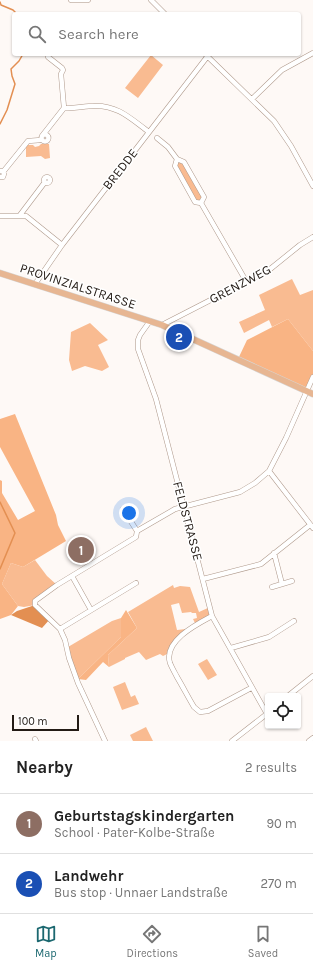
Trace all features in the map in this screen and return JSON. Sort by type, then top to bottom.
[{"type":"main road","name":"PROVINZIALSTRASSE","points":[[0,273],[162,325],[313,394]]},
{"type":"street","points":[[71,0],[88,0]]},
{"type":"street","points":[[152,0],[163,12]]},
{"type":"street","points":[[252,99],[282,70],[313,53]]},
{"type":"street","points":[[0,177],[3,176],[2,172],[28,141],[42,138],[64,108],[61,74],[63,70],[48,56]]},
{"type":"street","name":"BREDDE","points":[[35,284],[62,245],[205,56]]},
{"type":"street","points":[[207,56],[274,121],[282,131],[313,186]]},
{"type":"street","points":[[64,108],[73,109],[93,106],[109,106],[118,109],[149,132]]},
{"type":"street","points":[[157,138],[168,147],[177,160],[184,162],[204,197],[201,203]]},
{"type":"street","points":[[177,160],[175,166],[195,202],[201,203]]},
{"type":"street","points":[[20,215],[45,182]]},
{"type":"street","points":[[201,203],[246,282]]},
{"type":"street","points":[[0,216],[20,215],[29,218],[62,245]]},
{"type":"street","name":"GRENZWEG","points":[[162,325],[269,270],[300,245],[313,237]]},
{"type":"street","name":"FELDSTRASSE","points":[[150,321],[140,335],[138,340],[138,349],[156,399],[212,616],[231,648],[251,688],[265,710]]},
{"type":"street","points":[[137,531],[175,509],[240,492],[255,483],[270,471],[313,377]]},
{"type":"street","points":[[203,579],[260,564],[312,526],[270,471]]},
{"type":"street","points":[[105,741],[78,683],[69,658],[65,640],[60,629],[35,605],[35,601],[72,576],[136,537],[137,531],[123,509]]},
{"type":"street","points":[[274,553],[282,584]]},
{"type":"street","points":[[72,576],[92,610]]},
{"type":"street","points":[[272,586],[292,581]]},
{"type":"street","points":[[60,629],[136,583]]},
{"type":"street","points":[[212,616],[196,625],[174,642],[170,654],[170,663],[194,707],[200,712],[208,711],[251,688]]},
{"type":"street","points":[[231,648],[269,636],[294,620]]},
{"type":"street","points":[[292,693],[313,676]]},
{"type":"street","points":[[232,741],[265,715]]},
{"type":"street","points":[[309,741],[313,738]]},
{"type":"shaded area","points":[[150,56],[163,65],[138,98],[125,88]]},
{"type":"shaded area","points":[[41,144],[49,144],[50,158],[45,159],[41,156],[26,157],[26,145],[33,145],[35,147]]},
{"type":"shaded area","points":[[178,161],[184,163],[203,197],[200,202],[195,201],[176,166]]},
{"type":"shaded area","points":[[292,279],[300,295],[313,290],[313,351],[288,319],[272,327],[269,320],[244,333],[239,322],[265,310],[259,295]]},
{"type":"shaded area","points":[[288,319],[313,351],[313,377],[306,391],[238,359],[247,340]]},
{"type":"shaded area","points":[[90,323],[108,340],[98,345],[109,367],[102,371],[85,366],[72,371],[69,360],[71,332]]},
{"type":"shaded area","points":[[15,414],[56,515],[58,525],[66,541],[23,567],[11,563],[2,584],[18,606],[11,615],[0,619],[0,480],[2,481],[2,493],[18,520],[35,511],[0,447],[0,419]]},
{"type":"shaded area","points":[[35,560],[47,576],[57,585],[35,600],[35,605],[24,607],[18,606],[2,584],[11,563],[23,567]]},
{"type":"shaded area","points":[[173,585],[174,588],[180,586],[190,587],[199,612],[210,607],[212,616],[196,625],[193,619],[197,618],[196,613],[182,613],[179,603],[171,605],[177,630],[186,629],[186,632],[182,635],[171,651],[163,656],[160,654],[146,660],[139,652],[109,667],[108,655],[137,628],[128,612]]},
{"type":"shaded area","points":[[35,605],[50,619],[42,628],[11,615],[17,611]]},
{"type":"shaded area","points":[[126,610],[137,628],[108,655],[109,667],[103,662],[86,680],[78,679],[121,637],[121,618]]},
{"type":"shaded area","points":[[121,618],[121,637],[78,679],[68,647],[112,621]]},
{"type":"shaded area","points":[[207,659],[217,675],[208,680],[198,664]]},
{"type":"shaded area","points":[[125,682],[131,697],[135,695],[139,704],[122,710],[113,687]]},
{"type":"shaded area","points":[[146,727],[153,741],[133,741],[130,735]]},
{"type":"waterway","points":[[0,2],[1,5],[15,12]]},
{"type":"waterway","points":[[0,124],[7,110],[15,84],[11,69],[22,56]]},
{"type":"waterway","points":[[0,502],[15,533],[0,569]]},
{"type":"place","name":"Landwehr","points":[[179,337]]},
{"type":"place","name":"Geburtstagskindergarten","points":[[81,550]]}]
